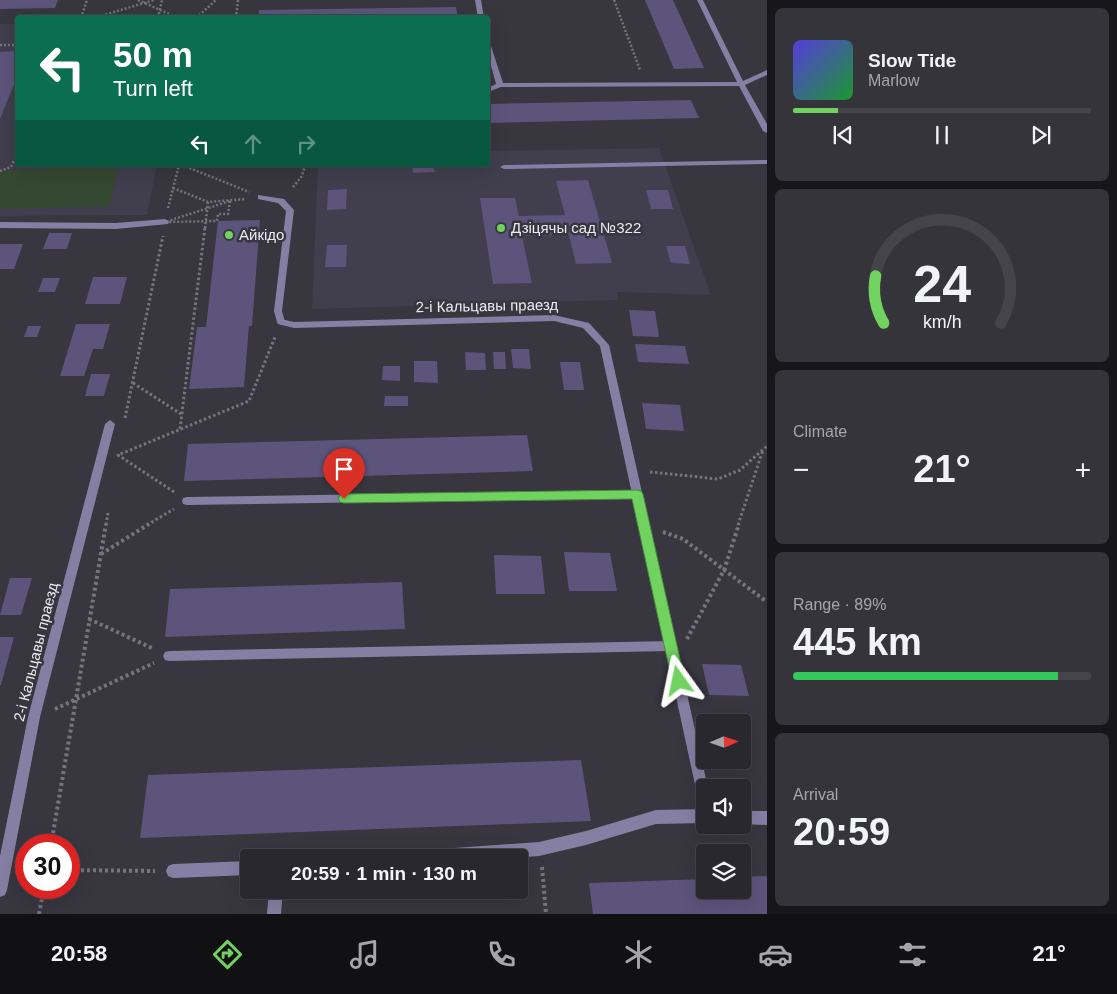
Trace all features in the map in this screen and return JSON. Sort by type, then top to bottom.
[{"type":"street","points":[[478,0],[480,15]]},
{"type":"street","points":[[700,0],[741,84],[767,131]]},
{"type":"street","points":[[490,52],[500,85]]},
{"type":"street","points":[[490,89],[500,85],[741,84],[767,72]]},
{"type":"street","points":[[504,167],[767,162]]},
{"type":"street","points":[[261,197],[281,201],[290,210],[278,311],[281,322]]},
{"type":"street","points":[[0,225],[116,226],[165,224]]},
{"type":"street","name":"2-і Кальцавы праезд","points":[[281,322],[294,325],[554,318],[586,325],[604,345],[700,779]]},
{"type":"street","name":"2-і Кальцавы праезд","points":[[0,890],[34,718],[110,424]]},
{"type":"street","points":[[187,501],[637,494]]},
{"type":"street","points":[[169,656],[671,646]]},
{"type":"street","points":[[528,850],[586,838],[656,817],[696,816]]},
{"type":"street","points":[[751,817],[767,818]]},
{"type":"street","points":[[173,871],[240,868]]},
{"type":"street","points":[[274,914],[275,899]]},
{"type":"path","points":[[82,15],[87,0]]},
{"type":"path","points":[[138,0],[170,15]]},
{"type":"path","points":[[104,15],[154,0]]},
{"type":"path","points":[[158,15],[162,0]]},
{"type":"path","points":[[199,15],[216,0]]},
{"type":"path","points":[[236,15],[238,0]]},
{"type":"path","points":[[614,0],[642,74]]},
{"type":"path","points":[[0,45],[15,45]]},
{"type":"path","points":[[0,171],[11,167],[15,159]]},
{"type":"path","points":[[165,224],[173,188],[180,167]]},
{"type":"path","points":[[186,167],[261,197]]},
{"type":"path","points":[[293,187],[302,176],[304,167]]},
{"type":"path","points":[[173,188],[208,202],[261,197]]},
{"type":"path","points":[[165,224],[230,201]]},
{"type":"path","points":[[165,224],[217,221],[218,214],[228,214],[230,201]]},
{"type":"path","points":[[180,430],[208,202]]},
{"type":"path","points":[[187,215],[197,221]]},
{"type":"path","points":[[124,426],[163,234]]},
{"type":"path","points":[[118,455],[249,401],[281,322]]},
{"type":"path","points":[[133,383],[181,414]]},
{"type":"path","points":[[116,464],[120,446]]},
{"type":"path","points":[[632,470],[718,479],[740,470],[767,446]]},
{"type":"path","points":[[671,646],[684,645],[724,570],[763,450]]},
{"type":"path","points":[[100,554],[187,501],[118,455]]},
{"type":"path","points":[[53,834],[108,509]]},
{"type":"path","points":[[644,525],[683,539],[767,602]]},
{"type":"path","points":[[89,619],[169,656]]},
{"type":"path","points":[[34,718],[76,701],[169,656]]},
{"type":"path","points":[[539,849],[546,914]]},
{"type":"path","points":[[80,870],[173,871]]},
{"type":"path","points":[[39,914],[42,899]]},
{"type":"shaded area","points":[[0,24],[15,24],[15,167],[157,167],[147,215],[0,216]]},
{"type":"shaded area","name":"Дзіцячы сад №322","points":[[659,148],[711,295],[617,292],[618,300],[312,309],[318,167],[490,167],[490,151]]},
{"type":"green space","points":[[47,167],[118,168],[109,207],[0,208],[0,170],[46,169]]},
{"type":"building","points":[[0,0],[58,0],[55,8],[0,9]]},
{"type":"building","points":[[645,0],[673,0],[704,68],[674,69]]},
{"type":"building","points":[[456,7],[457,15],[258,15],[259,10]]},
{"type":"building","points":[[15,51],[15,82],[0,119],[0,52]]},
{"type":"building","points":[[691,100],[699,118],[490,123],[490,104]]},
{"type":"building","points":[[412,167],[434,167],[435,172],[413,173]]},
{"type":"building","points":[[588,180],[612,263],[576,264],[569,235],[522,236],[532,283],[493,284],[480,198],[515,198],[519,216],[565,215],[556,181]]},
{"type":"building","points":[[347,189],[346,209],[327,210],[328,190]]},
{"type":"building","points":[[646,190],[668,190],[673,209],[651,209]]},
{"type":"building","points":[[260,220],[252,326],[249,326],[244,387],[189,389],[197,327],[206,327],[218,221]]},
{"type":"building","points":[[49,233],[72,233],[67,249],[43,249]]},
{"type":"building","points":[[0,244],[23,244],[14,269],[0,269]]},
{"type":"building","points":[[327,245],[347,245],[346,267],[325,267]]},
{"type":"building","points":[[666,246],[685,246],[690,264],[671,263]]},
{"type":"building","points":[[93,277],[127,277],[120,304],[85,304]]},
{"type":"building","points":[[43,278],[60,278],[55,292],[38,292]]},
{"type":"building","points":[[629,310],[655,311],[659,337],[633,336]]},
{"type":"building","points":[[76,324],[110,324],[103,349],[93,349],[84,376],[60,376]]},
{"type":"building","points":[[28,326],[41,326],[37,337],[24,337]]},
{"type":"building","points":[[635,344],[685,346],[689,364],[638,362]]},
{"type":"building","points":[[511,349],[529,349],[531,369],[513,368]]},
{"type":"building","points":[[465,352],[485,353],[486,370],[466,370]]},
{"type":"building","points":[[493,352],[505,352],[506,369],[494,369]]},
{"type":"building","points":[[414,361],[437,361],[438,383],[414,382]]},
{"type":"building","points":[[560,362],[580,362],[584,390],[564,390]]},
{"type":"building","points":[[383,366],[400,366],[400,381],[382,380]]},
{"type":"building","points":[[91,374],[110,374],[104,396],[85,396]]},
{"type":"building","points":[[385,396],[408,396],[408,406],[384,406]]},
{"type":"building","points":[[642,403],[680,405],[684,431],[646,429]]},
{"type":"building","points":[[527,435],[533,471],[184,481],[188,444]]},
{"type":"building","points":[[564,552],[610,553],[617,591],[569,591]]},
{"type":"building","points":[[494,555],[541,556],[545,594],[496,594]]},
{"type":"building","points":[[10,578],[32,578],[21,615],[0,615]]},
{"type":"building","points":[[402,582],[405,629],[165,637],[170,589]]},
{"type":"building","points":[[0,637],[14,637],[1,685],[0,685]]},
{"type":"building","points":[[702,664],[741,665],[749,696],[709,695]]},
{"type":"building","points":[[581,760],[591,821],[140,838],[148,775]]},
{"type":"building","points":[[767,876],[767,914],[593,914],[589,883],[696,879],[696,899],[751,899],[751,877]]},
{"type":"place","name":"Дзіцячы сад №322","points":[[501,228]]},
{"type":"place","name":"Айкідо","points":[[229,235]]},
{"type":"route","points":[[344,499],[637,494],[679,681]]}]
